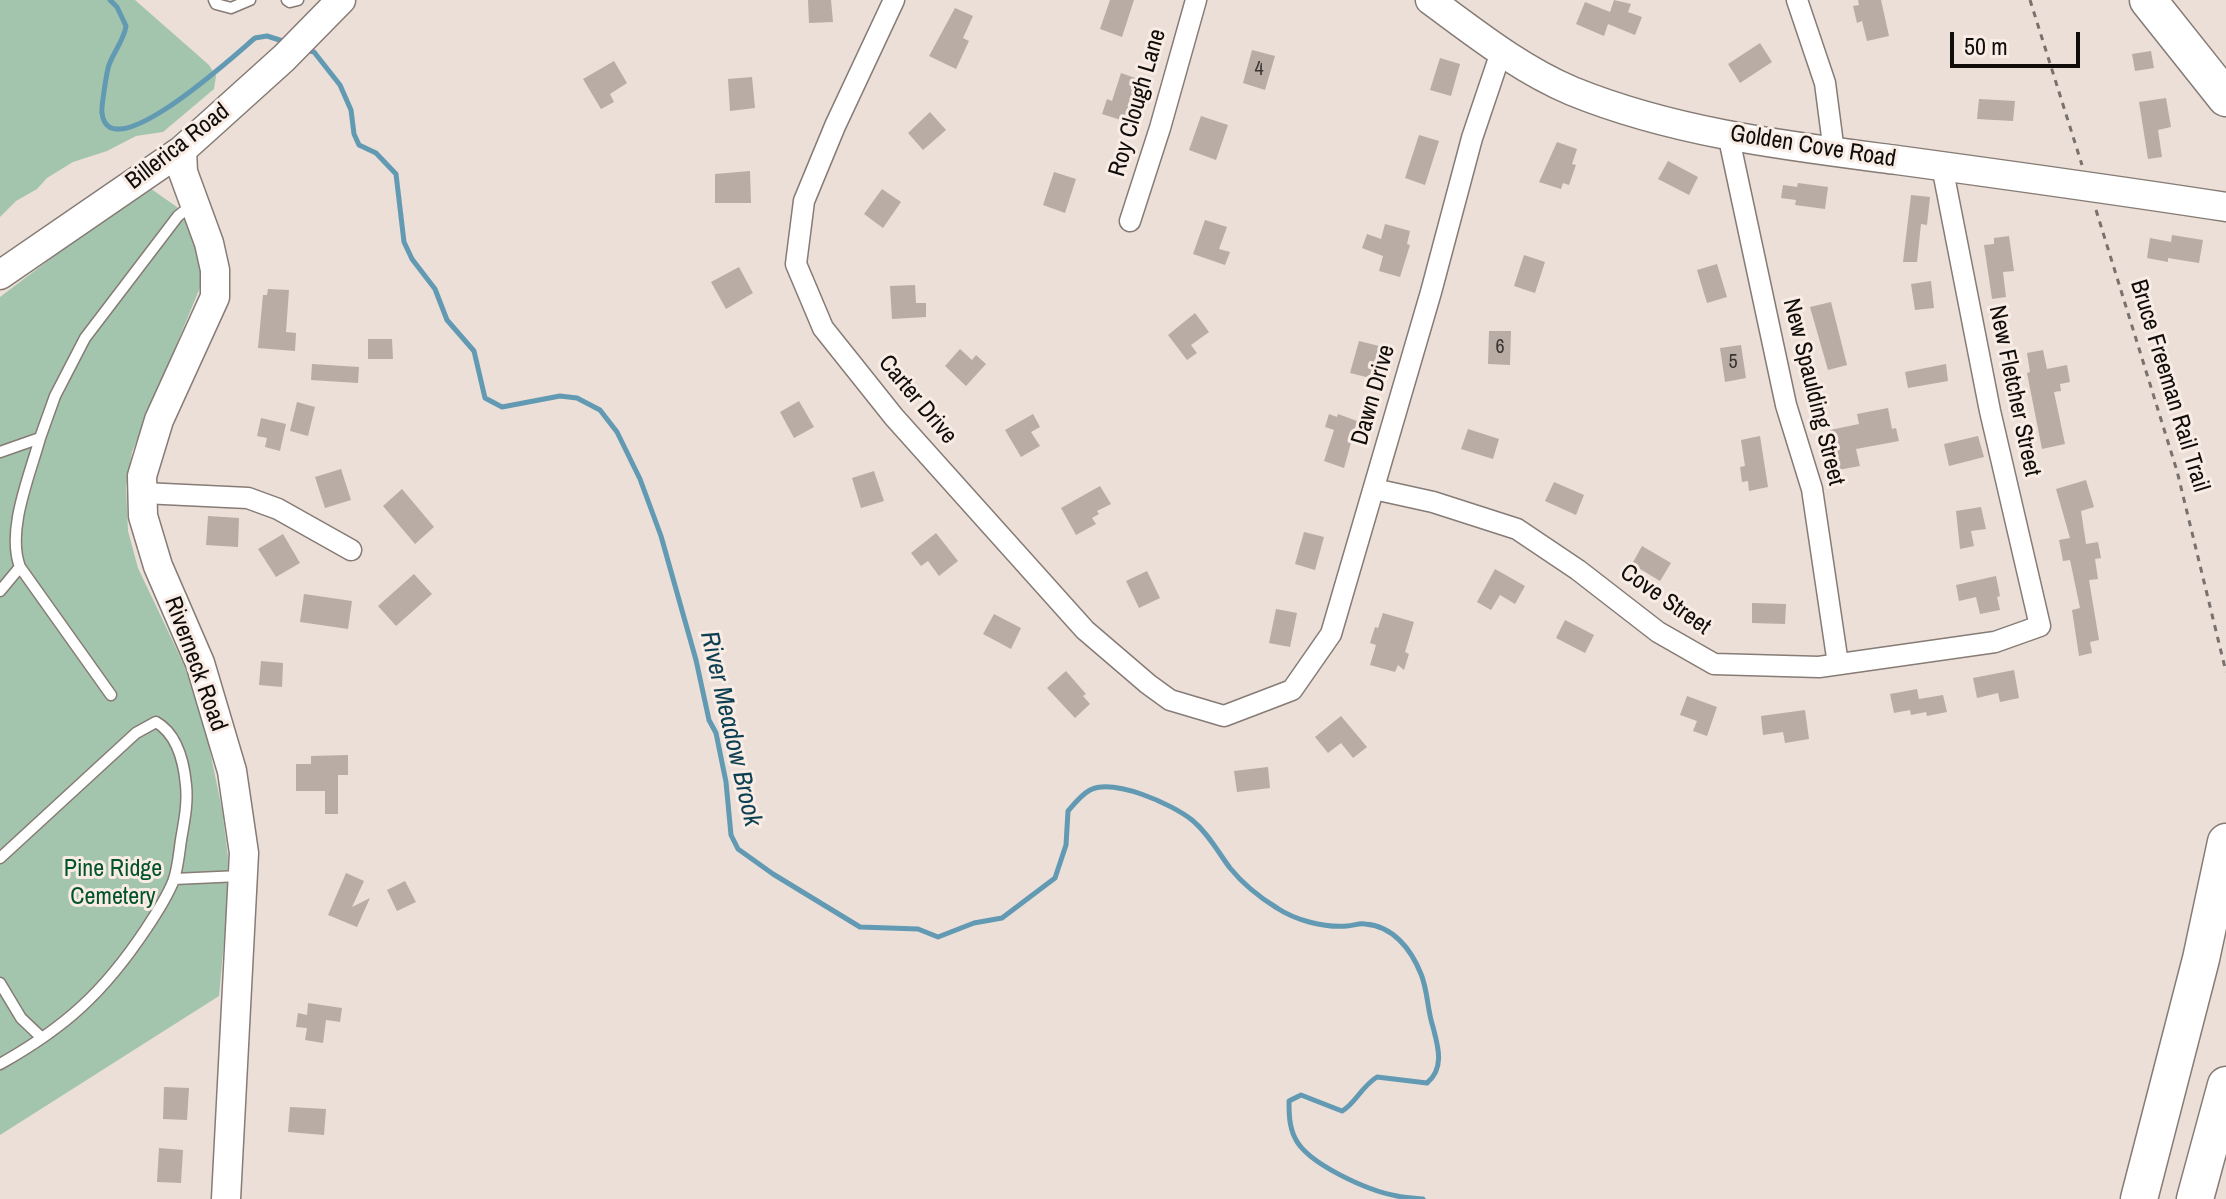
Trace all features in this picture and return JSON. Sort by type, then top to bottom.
[{"type":"highway","points":[[2148,0],[2226,98]]},
{"type":"highway","points":[[2139,1199],[2201,959],[2226,842]]},
{"type":"highway","points":[[2195,1199],[2226,1085]]},
{"type":"main road","name":"Billerica Road","points":[[0,275],[182,150],[284,58],[341,0]]},
{"type":"main road","name":"Golden Cove Road","points":[[1430,0],[1501,52],[1569,90],[1645,115],[1728,134],[1834,152],[2226,207]]},
{"type":"main road","name":"Riverneck Road","points":[[182,150],[183,172],[215,270],[215,297],[159,420],[142,476],[143,516],[158,566],[200,663],[232,771],[244,853],[226,1199]]},
{"type":"street","name":"Carter Drive","points":[[894,0],[804,201],[796,264],[823,328],[894,417],[1085,630],[1170,700],[1224,716],[1242,709]]},
{"type":"street","name":"Roy Clough Lane","points":[[1130,221],[1196,0]]},
{"type":"street","points":[[1797,0],[1825,83],[1834,152]]},
{"type":"street","name":"Dawn Drive","points":[[1242,709],[1292,690],[1331,634],[1472,138],[1501,52]]},
{"type":"street","name":"New Spaulding Street","points":[[1728,134],[1786,405],[1812,489],[1838,664]]},
{"type":"street","name":"New Fletcher Street","points":[[1942,166],[1990,411],[2040,626]]},
{"type":"street","name":"Cove Street","points":[[1374,489],[1433,502],[1517,529],[1578,570],[1658,632],[1714,664],[1819,667],[1995,642],[2040,626]]},
{"type":"street","points":[[143,493],[248,498],[278,509],[351,550]]},
{"type":"lane","points":[[214,0],[216,4],[231,8],[250,0]]},
{"type":"lane","points":[[287,0],[298,0]]},
{"type":"lane","points":[[111,695],[20,567],[16,556],[16,532],[40,438],[55,396],[85,338],[178,216],[194,203]]},
{"type":"lane","points":[[0,452],[40,438]]},
{"type":"lane","points":[[0,591],[20,567]]},
{"type":"lane","points":[[0,858],[136,733],[156,722],[166,728],[174,741],[185,774],[188,798],[174,879],[166,896],[136,943],[91,1000],[67,1021],[0,1064]]},
{"type":"lane","points":[[174,879],[243,876]]},
{"type":"lane","points":[[0,983],[21,1018],[41,1037]]},
{"type":"path","points":[[2030,0],[2084,172]]},
{"type":"path","name":"Bruce Freeman Rail Trail","points":[[2095,205],[2177,471],[2226,672]]},
{"type":"green space","points":[[0,0],[135,0],[209,65],[216,76],[214,89],[163,132],[136,136],[107,151],[73,162],[16,201],[0,217]]},
{"type":"green space","name":"Pine Ridge Cemetery","points":[[147,186],[177,207],[193,235],[204,278],[132,452],[126,487],[128,531],[138,568],[185,667],[206,732],[222,809],[228,857],[227,910],[219,996],[0,1135],[0,297]]},
{"type":"building","points":[[808,0],[831,0],[833,22],[809,23]]},
{"type":"building","points":[[1110,0],[1134,0],[1122,37],[1100,29]]},
{"type":"building","points":[[1614,0],[1631,4],[1628,12],[1642,17],[1635,35],[1608,24],[1604,36],[1576,24],[1585,2],[1610,12]]},
{"type":"building","points":[[1858,0],[1881,0],[1889,36],[1867,41],[1862,21],[1857,23],[1853,6],[1859,5]]},
{"type":"building","points":[[955,8],[973,16],[963,38],[969,41],[956,69],[929,56]]},
{"type":"building","points":[[1760,43],[1772,62],[1740,83],[1728,64]]},
{"type":"building","points":[[1252,50],[1275,56],[1265,90],[1243,83]]},
{"type":"building","points":[[2151,51],[2154,68],[2135,71],[2132,54]]},
{"type":"building","points":[[1440,58],[1460,64],[1451,96],[1430,90]]},
{"type":"building","points":[[614,61],[627,83],[610,94],[614,102],[601,109],[583,79]]},
{"type":"building","points":[[1121,73],[1141,80],[1130,123],[1102,114],[1107,99],[1112,101]]},
{"type":"building","points":[[752,77],[755,108],[730,111],[728,79]]},
{"type":"building","points":[[2166,98],[2171,127],[2158,130],[2162,157],[2148,159],[2139,102]]},
{"type":"building","points":[[1979,99],[2015,101],[2013,121],[1977,119]]},
{"type":"building","points":[[930,112],[946,130],[923,150],[908,133]]},
{"type":"building","points":[[1201,116],[1228,125],[1216,160],[1189,150]]},
{"type":"building","points":[[1419,135],[1439,141],[1425,185],[1405,178]]},
{"type":"building","points":[[1557,142],[1577,149],[1572,164],[1576,165],[1569,185],[1563,183],[1561,189],[1539,182]]},
{"type":"building","points":[[1668,161],[1698,177],[1689,195],[1658,179]]},
{"type":"building","points":[[750,171],[751,203],[715,203],[715,174]]},
{"type":"building","points":[[1054,172],[1076,179],[1065,213],[1043,205]]},
{"type":"building","points":[[1798,183],[1828,187],[1825,209],[1795,205],[1796,200],[1781,198],[1783,185],[1797,187]]},
{"type":"building","points":[[882,189],[901,202],[883,228],[864,214]]},
{"type":"building","points":[[1911,195],[1930,197],[1927,225],[1921,224],[1917,262],[1903,262]]},
{"type":"building","points":[[1205,220],[1227,227],[1219,249],[1230,252],[1225,265],[1193,254]]},
{"type":"building","points":[[1385,224],[1410,231],[1407,244],[1410,245],[1400,277],[1379,271],[1383,256],[1362,248],[1367,234],[1381,239]]},
{"type":"building","points":[[2172,235],[2203,240],[2199,263],[2147,258],[2150,238],[2171,242]]},
{"type":"building","points":[[2009,236],[2014,271],[2003,272],[2006,297],[1992,299],[1984,245],[1994,244],[1994,238]]},
{"type":"building","points":[[1524,255],[1545,262],[1535,293],[1514,286]]},
{"type":"building","points":[[1717,264],[1727,297],[1707,303],[1697,270]]},
{"type":"building","points":[[739,267],[753,293],[726,309],[711,282]]},
{"type":"building","points":[[1931,281],[1934,308],[1915,310],[1911,284]]},
{"type":"building","points":[[915,285],[916,303],[926,303],[926,317],[892,319],[890,286]]},
{"type":"building","points":[[268,289],[289,290],[286,332],[296,333],[295,351],[258,348],[263,295],[267,295]]},
{"type":"building","points":[[1831,302],[1847,365],[1828,370],[1810,307]]},
{"type":"building","points":[[1195,313],[1209,332],[1191,345],[1197,353],[1187,360],[1168,335]]},
{"type":"building","points":[[1489,331],[1511,331],[1510,365],[1488,364]]},
{"type":"building","points":[[368,339],[392,339],[393,359],[368,359]]},
{"type":"building","points":[[1359,341],[1379,346],[1370,378],[1350,373]]},
{"type":"building","points":[[1741,345],[1746,378],[1725,382],[1720,348]]},
{"type":"building","points":[[960,349],[972,360],[976,355],[986,364],[966,386],[945,366]]},
{"type":"building","points":[[2043,350],[2047,369],[2067,365],[2070,382],[2060,384],[2061,391],[2054,392],[2065,444],[2042,449],[2027,373],[2030,372],[2027,353]]},
{"type":"building","points":[[312,364],[359,367],[358,383],[311,380]]},
{"type":"building","points":[[1946,364],[1948,381],[1908,388],[1905,372]]},
{"type":"building","points":[[799,401],[814,427],[794,438],[780,412]]},
{"type":"building","points":[[297,402],[315,407],[308,436],[290,431]]},
{"type":"building","points":[[1888,408],[1892,429],[1896,428],[1899,441],[1856,449],[1860,466],[1838,470],[1830,430],[1859,424],[1857,414]]},
{"type":"building","points":[[1033,414],[1040,427],[1031,432],[1040,446],[1021,457],[1005,430]]},
{"type":"building","points":[[1329,414],[1357,421],[1344,468],[1324,461],[1334,430],[1325,427]]},
{"type":"building","points":[[261,418],[286,424],[280,451],[265,447],[267,438],[257,436]]},
{"type":"building","points":[[1468,429],[1499,439],[1493,459],[1461,449]]},
{"type":"building","points":[[1760,436],[1768,487],[1749,491],[1748,481],[1742,482],[1740,467],[1745,466],[1741,440]]},
{"type":"building","points":[[1978,436],[1984,457],[1949,466],[1944,444]]},
{"type":"building","points":[[341,469],[351,500],[325,508],[315,477]]},
{"type":"building","points":[[874,471],[884,501],[861,508],[852,478]]},
{"type":"building","points":[[2086,480],[2094,507],[2081,511],[2086,544],[2098,542],[2101,558],[2095,559],[2098,579],[2089,580],[2099,640],[2090,642],[2092,653],[2079,656],[2072,610],[2080,608],[2070,560],[2063,561],[2059,540],[2070,538],[2056,489]]},
{"type":"building","points":[[1554,482],[1584,495],[1576,515],[1545,501]]},
{"type":"building","points":[[1100,486],[1111,504],[1097,511],[1099,514],[1092,518],[1096,524],[1076,535],[1061,508]]},
{"type":"building","points":[[402,489],[434,527],[415,544],[383,506]]},
{"type":"building","points":[[1981,507],[1986,529],[1971,531],[1974,546],[1960,549],[1956,511]]},
{"type":"building","points":[[208,516],[239,518],[238,547],[206,545]]},
{"type":"building","points":[[1304,532],[1324,537],[1315,570],[1295,564]]},
{"type":"building","points":[[936,533],[958,561],[939,576],[928,561],[921,566],[911,553]]},
{"type":"building","points":[[283,534],[300,563],[276,577],[258,549]]},
{"type":"building","points":[[1642,546],[1671,563],[1660,581],[1632,564]]},
{"type":"building","points":[[1495,569],[1525,586],[1515,604],[1500,595],[1491,610],[1477,602]]},
{"type":"building","points":[[1147,571],[1160,598],[1139,608],[1126,581]]},
{"type":"building","points":[[414,574],[432,594],[396,626],[378,606]]},
{"type":"building","points":[[1996,576],[2000,610],[1980,614],[1976,597],[1959,601],[1956,585]]},
{"type":"building","points":[[304,594],[352,601],[348,629],[300,622]]},
{"type":"building","points":[[1752,603],[1786,604],[1785,624],[1752,623]]},
{"type":"building","points":[[1276,609],[1297,613],[1290,647],[1269,643]]},
{"type":"building","points":[[1383,613],[1414,622],[1405,652],[1409,654],[1404,670],[1398,665],[1395,672],[1370,665],[1376,645],[1370,643]]},
{"type":"building","points":[[994,614],[1021,628],[1011,649],[983,634]]},
{"type":"building","points":[[1565,620],[1594,635],[1585,653],[1556,638]]},
{"type":"building","points":[[261,661],[283,663],[282,687],[259,685]]},
{"type":"building","points":[[2014,670],[2019,698],[2000,702],[1998,693],[1977,698],[1973,678]]},
{"type":"building","points":[[1066,671],[1086,694],[1083,696],[1090,704],[1075,718],[1047,688]]},
{"type":"building","points":[[1917,689],[1919,699],[1943,695],[1947,712],[1927,716],[1926,712],[1911,715],[1910,710],[1894,713],[1890,694]]},
{"type":"building","points":[[1687,696],[1717,707],[1707,736],[1693,731],[1697,721],[1680,715]]},
{"type":"building","points":[[1805,710],[1809,739],[1785,743],[1783,732],[1763,735],[1761,716]]},
{"type":"building","points":[[1341,716],[1367,747],[1353,758],[1341,743],[1328,753],[1315,737]]},
{"type":"building","points":[[348,755],[348,775],[338,775],[338,814],[325,814],[325,791],[296,791],[296,764],[311,764],[311,756]]},
{"type":"building","points":[[1268,767],[1270,788],[1237,792],[1234,771]]},
{"type":"building","points":[[346,873],[364,881],[352,907],[370,898],[357,927],[328,915]]},
{"type":"building","points":[[405,881],[416,902],[397,911],[387,890]]},
{"type":"building","points":[[308,1003],[342,1008],[340,1022],[326,1020],[323,1043],[305,1040],[307,1028],[296,1027],[298,1013],[307,1015]]},
{"type":"building","points":[[164,1087],[189,1088],[187,1120],[163,1119]]},
{"type":"building","points":[[290,1107],[326,1109],[324,1135],[288,1132]]},
{"type":"building","points":[[159,1148],[183,1150],[181,1183],[157,1182]]},
{"type":"waterway","name":"River Meadow Brook","points":[[110,0],[126,26],[109,65],[104,89],[102,113],[110,127],[127,128],[149,119],[201,83],[255,38],[267,36],[286,42]]},
{"type":"waterway","name":"River Meadow Brook","points":[[306,50],[314,52],[340,85],[351,110],[354,134],[359,145],[376,153],[396,174],[404,242],[412,259],[435,289],[447,320],[474,351],[485,398],[502,407],[560,396],[577,398],[600,410],[617,432],[640,479],[661,536],[696,660],[709,720],[716,733],[726,782],[731,835],[738,849],[860,927],[918,929],[938,937],[974,923],[1002,918],[1055,878],[1066,845],[1068,811],[1090,790],[1100,787],[1128,790],[1171,807],[1198,825],[1240,879],[1277,908],[1319,924],[1362,924],[1384,929],[1400,940],[1412,956],[1423,980],[1438,1049],[1438,1064],[1433,1077],[1427,1083],[1377,1077],[1342,1111],[1301,1095],[1289,1101],[1289,1110],[1295,1138],[1302,1148],[1325,1166],[1371,1188],[1397,1196],[1423,1199]]}]
